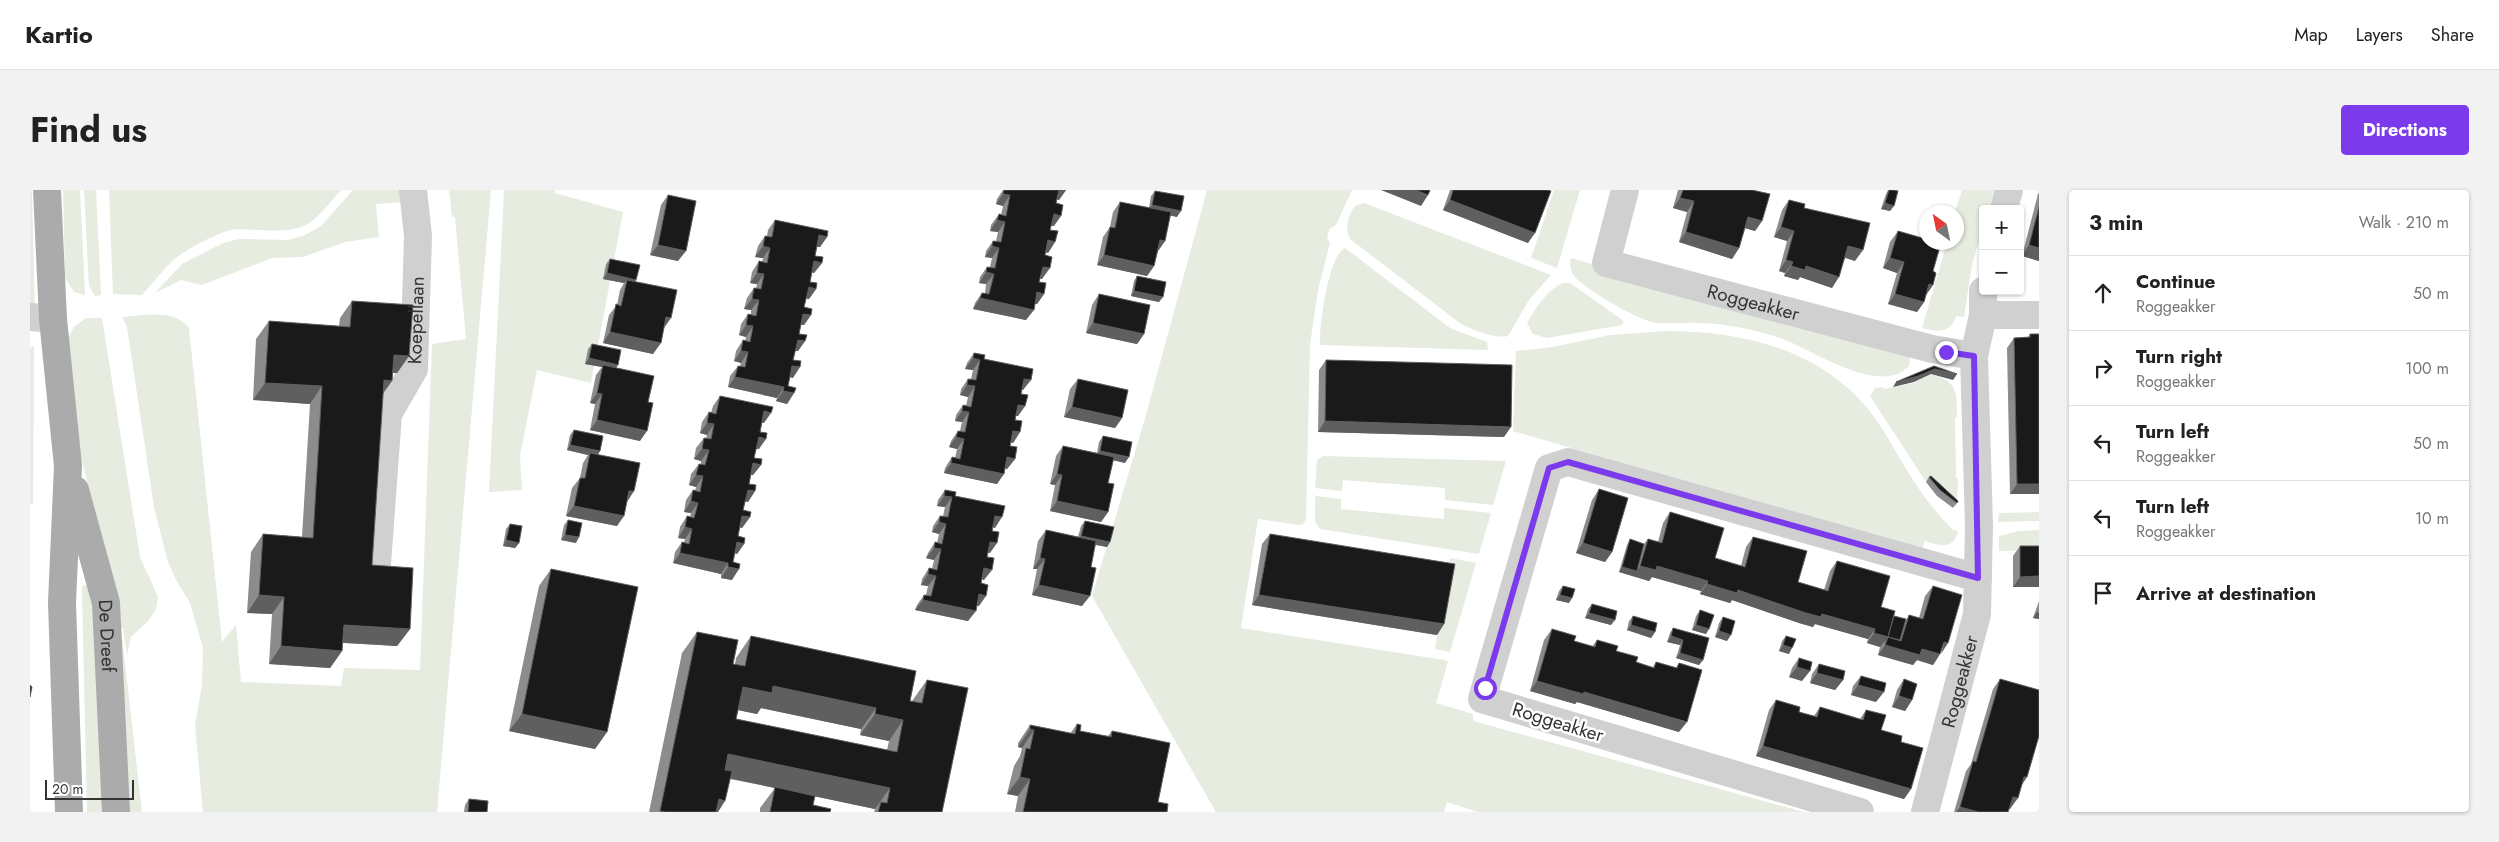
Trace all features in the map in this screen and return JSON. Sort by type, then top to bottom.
[{"type":"main road","name":"De Dreef","points":[[47,190],[42,318],[68,466],[106,603],[116,812]]},
{"type":"main road","name":"De Dreef","points":[[68,466],[62,603],[70,812]]},
{"type":"street","name":"Koepellaan","points":[[377,564],[388,414],[414,369],[418,236],[413,190]]},
{"type":"street","name":"Roggeakker","points":[[1624,190],[1606,263],[1932,349],[1974,356]]},
{"type":"street","points":[[2005,205],[2009,190]]},
{"type":"street","name":"Roggeakker","points":[[1925,812],[1977,614],[1974,356],[1983,303],[2039,315]]},
{"type":"street","name":"Roggeakker","points":[[1860,812],[1482,699],[1549,468],[1568,462],[1978,578]]},
{"type":"shaded area","points":[[30,190],[32,190],[35,313],[30,308]]},
{"type":"shaded area","points":[[63,190],[80,190],[85,295],[74,292],[65,278]]},
{"type":"shaded area","points":[[84,190],[96,190],[101,295],[95,296],[89,286]]},
{"type":"shaded area","points":[[109,190],[341,190],[323,211],[308,224],[290,230],[231,230],[201,243],[181,254],[142,295],[113,294]]},
{"type":"shaded area","points":[[353,190],[402,190],[404,202],[376,204],[379,237],[345,242],[303,257],[272,258],[202,285],[181,280],[155,293],[182,264],[223,243],[239,239],[288,240],[305,235],[321,226]]},
{"type":"shaded area","points":[[449,190],[491,190],[437,812],[203,812],[195,725],[202,684],[203,648],[190,603],[168,562],[154,507],[127,327],[122,317],[167,315],[183,322],[189,328],[222,642],[236,625],[241,682],[341,686],[344,668],[420,670],[432,344],[466,339],[455,217],[452,217]]},
{"type":"shaded area","points":[[504,190],[555,190],[555,193],[623,212],[591,383],[537,370],[520,456],[522,490],[489,492]]},
{"type":"shaded area","points":[[1207,190],[1352,190],[1336,225],[1330,228],[1327,238],[1330,243],[1318,290],[1310,345],[1306,519],[1303,524],[1298,525],[1258,519],[1241,628],[1444,660],[1448,662],[1436,703],[1473,714],[1473,721],[1804,812],[1478,812],[1447,802],[1444,812],[1216,812],[1092,596],[1146,415]]},
{"type":"shaded area","points":[[1554,190],[1580,190],[1557,268],[1531,258]]},
{"type":"shaded area","points":[[1962,190],[1994,190],[1990,205],[1979,205],[1979,241],[1972,264],[1964,317],[1956,316],[1954,322],[1947,329],[1938,331],[1922,328],[1945,250],[1964,250],[1964,205],[1957,205]]},
{"type":"shaded area","points":[[1364,203],[1551,275],[1529,300],[1508,336],[1490,335],[1478,331],[1461,324],[1350,239],[1347,226],[1350,214],[1355,206]]},
{"type":"shaded area","points":[[1345,248],[1450,328],[1487,342],[1488,350],[1320,345],[1321,323],[1329,277],[1339,254]]},
{"type":"shaded area","points":[[1571,258],[1910,357],[1909,366],[1897,374],[1882,376],[1864,374],[1828,361],[1783,339],[1753,330],[1711,324],[1664,323],[1645,320],[1611,302],[1579,281],[1572,272]]},
{"type":"shaded area","points":[[1563,283],[1570,283],[1621,319],[1624,322],[1622,325],[1547,338],[1533,334],[1527,323],[1538,305],[1547,295]]},
{"type":"shaded area","points":[[86,318],[102,318],[140,557],[158,597],[156,609],[149,620],[131,637],[127,655],[123,628],[121,628],[142,812],[121,812],[97,522],[78,445],[68,338],[74,327]]},
{"type":"shaded area","points":[[1667,331],[1726,335],[1755,341],[1782,349],[1808,361],[1833,376],[1855,395],[1875,418],[1923,495],[1953,530],[1958,531],[1956,537],[1950,544],[1946,545],[1925,541],[1922,550],[1513,431],[1516,351],[1553,347],[1610,335]]},
{"type":"shaded area","points":[[34,346],[33,504],[30,504],[30,348]]},
{"type":"shaded area","points":[[1931,374],[1947,381],[1956,394],[1957,507],[1926,482],[1870,396],[1875,388],[1883,387],[1884,389],[1914,383]]},
{"type":"shaded area","points":[[1323,456],[1506,461],[1493,505],[1445,500],[1445,488],[1343,480],[1342,491],[1315,488],[1317,460]]},
{"type":"shaded area","points":[[1315,496],[1341,499],[1341,509],[1444,519],[1444,508],[1491,513],[1479,554],[1320,529],[1315,522]]},
{"type":"shaded area","points":[[2039,512],[2039,521],[1998,522],[1999,513]]},
{"type":"shaded area","points":[[2039,530],[2039,550],[1999,551],[1999,536],[2018,531]]},
{"type":"shaded area","points":[[1450,558],[1476,563],[1450,652],[1435,649]]},
{"type":"shaded area","points":[[92,584],[105,812],[87,812],[82,586]]},
{"type":"building","points":[[1004,190],[1059,190],[1056,203],[1063,205],[1061,216],[1054,214],[1050,230],[1058,231],[1055,242],[1048,240],[1045,255],[1052,257],[1050,268],[1043,267],[1039,282],[1046,283],[1044,294],[1037,292],[1034,310],[980,298],[982,293],[989,294],[994,274],[986,272],[987,267],[995,268],[999,248],[992,246],[993,241],[1001,242],[1005,222],[997,220],[999,214],[1006,216],[1010,195],[1003,194]]},
{"type":"building","points":[[1415,190],[1430,190],[1428,195]]},
{"type":"building","points":[[1453,190],[1551,191],[1535,233],[1450,200]]},
{"type":"building","points":[[1683,190],[1752,190],[1770,194],[1762,221],[1748,217],[1739,248],[1686,232],[1694,201],[1680,198]]},
{"type":"building","points":[[1889,190],[1898,191],[1894,206],[1885,203]]},
{"type":"building","points":[[1155,191],[1184,196],[1181,211],[1152,205]]},
{"type":"building","points":[[668,195],[696,201],[686,251],[658,245]]},
{"type":"building","points":[[1789,200],[1805,204],[1804,208],[1870,223],[1863,250],[1848,246],[1839,277],[1806,266],[1805,270],[1791,266],[1793,262],[1786,260],[1794,231],[1781,227]]},
{"type":"building","points":[[1120,202],[1171,212],[1165,241],[1160,240],[1154,266],[1104,255],[1110,227],[1115,228]]},
{"type":"building","points":[[2039,207],[2039,248],[2029,245]]},
{"type":"building","points":[[775,220],[828,231],[827,237],[819,235],[815,256],[823,257],[822,263],[814,261],[810,282],[817,283],[816,289],[809,287],[804,307],[812,309],[811,315],[803,314],[799,334],[807,335],[805,341],[798,340],[793,360],[801,361],[800,367],[792,366],[788,386],[796,388],[794,393],[783,391],[784,387],[735,377],[738,366],[745,367],[748,352],[741,351],[743,340],[750,342],[753,326],[746,325],[748,314],[756,316],[759,300],[752,299],[754,288],[761,289],[764,274],[757,273],[759,261],[767,263],[770,248],[763,246],[765,236],[772,237]]},
{"type":"building","points":[[1898,231],[1919,237],[1919,250],[1939,250],[1933,271],[1936,273],[1933,285],[1929,284],[1924,302],[1895,294],[1904,262],[1890,258]]},
{"type":"building","points":[[610,259],[640,265],[636,280],[607,273]]},
{"type":"building","points":[[1137,276],[1166,282],[1163,297],[1134,291]]},
{"type":"building","points":[[627,280],[677,290],[671,318],[666,317],[661,343],[610,332],[616,304],[621,306]]},
{"type":"building","points":[[1099,294],[1150,305],[1144,334],[1093,323]]},
{"type":"building","points":[[352,301],[413,305],[409,356],[394,355],[392,381],[384,380],[372,565],[413,568],[410,629],[344,625],[342,651],[281,646],[284,597],[259,595],[263,534],[313,538],[322,386],[265,383],[269,321],[350,327]]},
{"type":"building","points":[[2030,334],[2039,334],[2039,484],[2017,484],[2014,338],[2030,337]]},
{"type":"building","points":[[592,344],[621,350],[618,365],[589,358]]},
{"type":"building","points":[[974,353],[985,355],[984,359],[1033,369],[1031,380],[1024,379],[1021,394],[1028,395],[1025,406],[1018,405],[1015,420],[1022,421],[1020,432],[1013,431],[1010,446],[1017,447],[1015,459],[1007,457],[1004,474],[951,463],[952,457],[960,459],[964,439],[956,437],[958,431],[965,432],[969,412],[962,411],[963,405],[971,407],[975,386],[967,385],[968,379],[976,380],[980,360],[973,358]]},
{"type":"building","points":[[1326,360],[1512,365],[1511,427],[1325,421]]},
{"type":"building","points":[[603,365],[654,376],[648,402],[653,403],[647,431],[597,420],[602,394],[597,393]]},
{"type":"building","points":[[1934,366],[1957,374],[1935,369],[1896,382]]},
{"type":"building","points":[[1078,379],[1128,390],[1122,418],[1072,407]]},
{"type":"building","points":[[720,396],[773,407],[771,413],[764,411],[760,432],[767,433],[766,439],[759,437],[754,458],[762,459],[761,465],[753,463],[749,484],[756,485],[755,491],[748,490],[743,510],[751,512],[750,517],[742,516],[738,536],[745,538],[744,544],[737,542],[733,562],[740,564],[739,569],[728,567],[728,563],[680,553],[682,542],[689,544],[692,529],[685,527],[687,516],[694,518],[698,503],[691,501],[693,490],[700,492],[703,476],[696,475],[699,464],[705,465],[709,450],[702,449],[704,438],[711,439],[714,424],[707,423],[709,412],[716,414]]},
{"type":"building","points":[[574,430],[603,436],[600,451],[570,445]]},
{"type":"building","points":[[1103,436],[1132,442],[1129,457],[1100,451]]},
{"type":"building","points":[[1063,446],[1114,457],[1108,483],[1114,484],[1108,512],[1057,501],[1062,475],[1057,474]]},
{"type":"building","points":[[590,453],[640,463],[634,491],[629,491],[624,516],[574,506],[580,478],[585,478]]},
{"type":"building","points":[[1931,476],[1958,501],[1957,503],[1940,490],[1929,477]]},
{"type":"building","points":[[1599,489],[1628,498],[1612,552],[1583,543]]},
{"type":"building","points":[[945,490],[956,492],[955,496],[1005,506],[1002,517],[995,516],[992,531],[999,532],[997,543],[990,542],[987,557],[994,558],[992,570],[984,568],[981,583],[988,585],[986,596],[979,594],[976,611],[923,600],[924,595],[931,596],[936,576],[928,574],[929,568],[937,570],[941,549],[934,548],[935,542],[942,544],[946,524],[939,522],[940,516],[948,517],[952,497],[944,496]]},
{"type":"building","points":[[1670,512],[1724,528],[1715,558],[1745,567],[1753,537],[1807,551],[1798,582],[1828,591],[1837,561],[1890,576],[1881,607],[1895,611],[1888,637],[1874,633],[1875,629],[1822,614],[1821,617],[1806,613],[1738,590],[1737,593],[1707,584],[1708,581],[1657,566],[1656,570],[1640,566],[1648,539],[1662,543]]},
{"type":"building","points":[[568,520],[582,523],[579,537],[565,535]]},
{"type":"building","points":[[1085,521],[1114,527],[1110,542],[1081,536]]},
{"type":"building","points":[[510,524],[522,526],[519,543],[506,540]]},
{"type":"building","points":[[1046,530],[1096,541],[1091,567],[1096,568],[1090,596],[1039,585],[1045,559],[1040,558]]},
{"type":"building","points":[[1270,534],[1455,564],[1444,624],[1259,595]]},
{"type":"building","points":[[1630,539],[1644,544],[1637,571],[1622,567]]},
{"type":"building","points":[[2020,546],[2039,546],[2039,576],[2020,577]]},
{"type":"building","points":[[551,569],[638,587],[607,732],[522,714]]},
{"type":"building","points":[[1563,586],[1575,589],[1572,598],[1560,595]]},
{"type":"building","points":[[1933,586],[1962,595],[1948,643],[1944,642],[1940,654],[1922,649],[1920,655],[1885,645],[1888,637],[1901,641],[1909,615],[1923,619]]},
{"type":"building","points":[[1592,604],[1617,611],[1615,620],[1589,613]]},
{"type":"building","points":[[1700,610],[1714,615],[1709,629],[1696,625]]},
{"type":"building","points":[[1633,616],[1657,623],[1655,632],[1631,625]]},
{"type":"building","points":[[1894,616],[1906,619],[1900,640],[1888,637]]},
{"type":"building","points":[[1723,617],[1735,621],[1731,635],[1719,631]]},
{"type":"building","points":[[1673,628],[1709,638],[1703,660],[1680,653],[1683,640],[1671,636]]},
{"type":"building","points":[[1552,629],[1576,636],[1574,641],[1595,647],[1597,640],[1618,646],[1616,651],[1638,657],[1636,662],[1654,668],[1656,662],[1677,668],[1679,663],[1702,670],[1687,722],[1584,692],[1583,694],[1537,681]]},
{"type":"building","points":[[697,632],[738,640],[733,664],[745,666],[751,636],[916,671],[910,701],[922,703],[927,680],[968,688],[942,812],[878,812],[881,802],[887,803],[890,788],[728,754],[725,770],[732,771],[725,801],[719,799],[716,812],[660,811]],"holes":[[[773,686],[876,708],[875,714],[903,720],[897,752],[736,719],[743,687],[772,693]]]},
{"type":"building","points":[[1786,636],[1796,639],[1792,648],[1783,645]]},
{"type":"building","points":[[1799,658],[1812,662],[1810,671],[1797,667]]},
{"type":"building","points":[[1819,664],[1845,671],[1843,680],[1817,673]]},
{"type":"building","points":[[1861,676],[1886,683],[1884,692],[1858,685]]},
{"type":"building","points":[[1904,679],[1917,684],[1912,700],[1899,696]]},
{"type":"building","points":[[2000,679],[2039,690],[2039,736],[2027,777],[2024,777],[2018,798],[2013,797],[2008,812],[1979,812],[1960,807],[1973,761],[1976,762]]},
{"type":"building","points":[[1776,700],[1800,707],[1799,712],[1817,717],[1820,707],[1863,720],[1866,710],[1886,715],[1881,730],[1902,736],[1901,742],[1923,748],[1911,789],[1763,746]]},
{"type":"building","points":[[1077,724],[1081,725],[1080,731],[1111,737],[1112,731],[1170,743],[1158,802],[1168,804],[1167,812],[1023,812],[1030,779],[1020,777],[1026,748],[1030,749],[1034,730],[1030,729],[1030,725],[1075,734]]},
{"type":"building","points":[[775,787],[815,796],[813,805],[831,809],[830,812],[770,812]]},
{"type":"building","points":[[469,799],[488,801],[487,812],[468,812]]},
{"type":"route","points":[[1485,688],[1549,468],[1568,462],[1978,578],[1979,526],[1974,356],[1946,352]]}]
